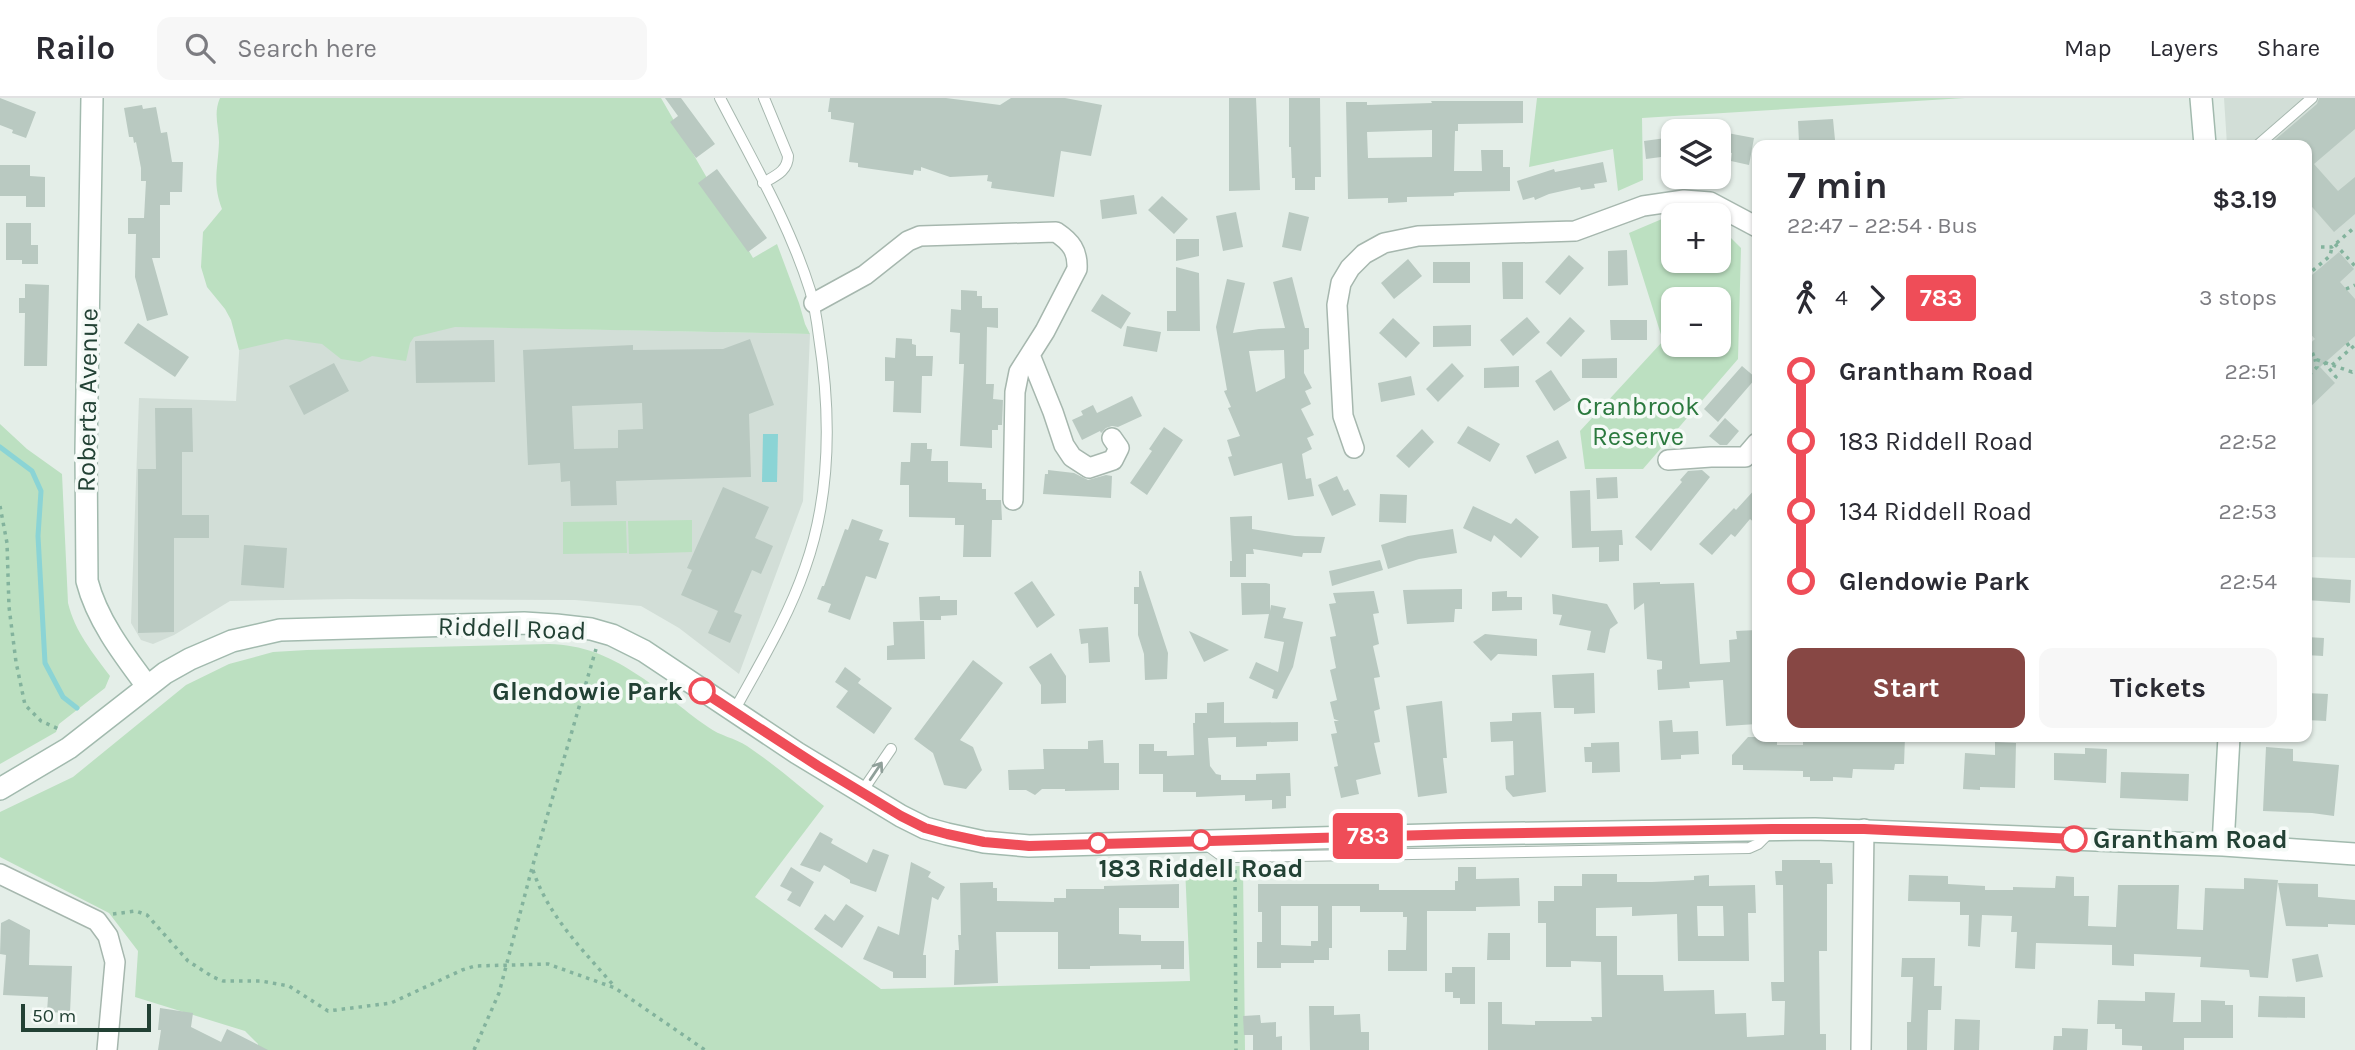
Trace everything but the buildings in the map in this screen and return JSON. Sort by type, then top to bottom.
[{"type":"street","name":"Roberta Avenue","points":[[92,98],[86,464],[87,581],[101,618],[146,686]]},
{"type":"street","points":[[2201,98],[2205,140]]},
{"type":"street","points":[[1354,448],[1343,416],[1337,305],[1341,283],[1350,268],[1364,254],[1384,243],[1418,236],[1575,231],[1643,206],[1684,200],[1710,202],[1752,224]]},
{"type":"street","points":[[814,303],[865,275],[908,241],[920,236],[1056,232],[1070,241],[1077,257],[1077,269],[1019,372],[1015,392],[1013,500]]},
{"type":"street","points":[[1030,355],[1063,445],[1072,457],[1089,468],[1113,460],[1119,448],[1112,438]]},
{"type":"street","points":[[1668,460],[1745,457],[1752,449]]},
{"type":"street","name":"Riddell Road","points":[[0,789],[69,748],[146,686],[190,659],[213,648],[256,635],[280,631],[496,624],[556,625],[591,629],[612,635],[644,651],[889,811],[925,828],[984,842],[1029,846],[1201,840],[1864,829],[2355,853]]},
{"type":"street","points":[[2223,845],[2228,742]]},
{"type":"street","points":[[1861,1050],[1864,829]]},
{"type":"street","points":[[0,874],[97,920],[108,936],[115,962],[107,1050]]},
{"type":"lane","points":[[720,98],[802,266],[814,303],[825,389],[827,456],[819,520],[805,569],[789,607],[734,712]]},
{"type":"lane","points":[[763,183],[782,172],[788,164],[788,156],[764,98]]},
{"type":"lane","points":[[2264,140],[2312,98]]},
{"type":"lane","points":[[861,793],[891,749]]},
{"type":"lane","points":[[1201,840],[1213,852],[1236,858],[1749,848],[1758,844],[1772,829]]},
{"type":"path","points":[[2312,272],[2330,256],[2333,246],[2355,227]]},
{"type":"path","points":[[2321,247],[2333,246],[2355,267]]},
{"type":"path","points":[[2346,289],[2355,285]]},
{"type":"path","points":[[2332,365],[2353,347],[2347,343]]},
{"type":"path","points":[[2312,351],[2317,368],[2312,372]]},
{"type":"path","points":[[2315,359],[2352,372],[2355,369]]},
{"type":"path","points":[[2324,362],[2336,377],[2332,380]]},
{"type":"path","points":[[0,506],[7,543],[9,607],[16,663],[25,705],[41,721],[63,731]]},
{"type":"path","points":[[474,1050],[499,993],[532,868],[596,649]]},
{"type":"path","points":[[1236,858],[1236,1050]]},
{"type":"path","points":[[532,868],[557,919],[615,988]]},
{"type":"path","points":[[108,916],[136,911],[147,915],[188,961],[213,977],[223,981],[261,981],[289,986],[328,1011],[382,1005],[462,970],[488,965],[548,964],[615,988],[705,1050]]},
{"type":"shaded area","points":[[2224,98],[2355,98],[2355,558],[2312,557],[2312,140],[2227,140]]},
{"type":"shaded area","points":[[241,322],[810,334],[803,501],[739,674],[679,628],[641,606],[575,600],[230,601],[174,635],[153,644],[141,640],[131,623],[139,398],[236,401]]},
{"type":"green space","points":[[220,98],[661,98],[753,258],[777,244],[810,334],[455,327],[414,337],[406,361],[372,356],[360,362],[341,359],[322,344],[286,339],[239,350],[231,320],[207,287],[201,267],[203,232],[222,209],[216,183],[219,142],[217,115]]},
{"type":"green space","points":[[1537,98],[1965,98],[1642,118],[1643,180],[1618,191],[1613,149],[1529,167]]},
{"type":"green space","name":"Cranbrook Reserve","points":[[1661,219],[1661,273],[1731,273],[1731,238],[1741,248],[1738,359],[1643,469],[1585,469],[1580,431],[1661,343],[1661,357],[1731,357],[1731,287],[1661,287],[1661,335],[1629,233]]},
{"type":"green space","points":[[0,424],[27,449],[62,474],[68,603],[80,633],[110,676],[105,688],[59,724],[56,732],[0,764]]},
{"type":"green space","points":[[692,520],[692,552],[629,554],[628,521]]},
{"type":"green space","points":[[626,521],[627,553],[563,554],[563,522]]},
{"type":"green space","name":"Glendowie Park","points":[[549,644],[573,646],[595,652],[634,672],[713,730],[757,753],[824,806],[755,897],[881,989],[1190,981],[1185,867],[1243,866],[1245,1050],[258,1050],[258,1044],[245,1031],[135,997],[138,951],[109,913],[0,857],[0,812],[73,777],[186,685],[229,664],[273,652]]},
{"type":"water","points":[[763,434],[778,434],[777,482],[762,482]]},
{"type":"waterway","points":[[0,447],[32,471],[41,491],[38,536],[45,663],[63,697],[77,708]]},
{"type":"bus line","name":"783","points":[[702,691],[889,811],[925,828],[984,842],[1029,846],[1772,829],[1864,829],[2074,839]]},
{"type":"place","name":"Glendowie Park","points":[[702,691]]},
{"type":"place","name":"Grantham Road","points":[[2074,839]]},
{"type":"place","name":"183 Riddell Road","points":[[1201,840]]}]
